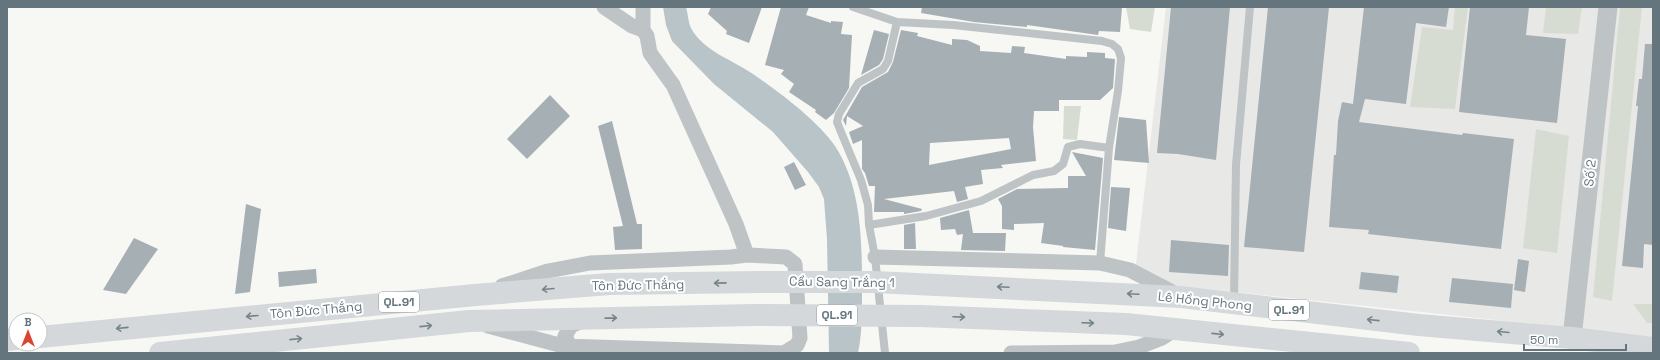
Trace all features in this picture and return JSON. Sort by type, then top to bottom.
[{"type":"highway","name":"Tôn Đức Thắng","points":[[48,336],[475,295],[609,284],[759,282]]},
{"type":"highway","name":"Cầu Sang Trắng 1","points":[[759,282],[924,284]]},
{"type":"highway","name":"Lê Hồng Phong","points":[[924,284],[1181,297],[1419,325],[1571,346],[1653,348]]},
{"type":"highway","name":"Tôn Đức Thắng","points":[[160,353],[256,348],[469,321],[586,318],[754,315],[920,316],[1126,324],[1176,329]]},
{"type":"highway","name":"QL.91","points":[[1176,329],[1364,351],[1410,353]]},
{"type":"street","points":[[604,7],[645,33]]},
{"type":"street","points":[[643,7],[645,33],[650,53],[673,85],[736,224],[747,255]]},
{"type":"street","name":"Số 2","points":[[1571,346],[1608,7]]},
{"type":"street","points":[[469,321],[563,346],[784,353],[797,345],[800,338],[795,264],[786,257],[747,255],[731,257],[638,260],[580,265],[548,271],[475,295]]},
{"type":"street","points":[[876,257],[1100,263],[1130,270],[1181,297]]},
{"type":"street","points":[[580,265],[574,274],[576,280],[584,286]]},
{"type":"street","points":[[570,346],[565,336],[571,326],[586,318]]},
{"type":"street","points":[[1011,353],[1116,352],[1139,347],[1162,338],[1176,329]]},
{"type":"lane","points":[[853,7],[897,22],[953,25],[1102,41],[1112,44],[1118,49],[1121,58],[1118,91],[1109,148],[1100,263]]},
{"type":"lane","points":[[1234,304],[1236,165],[1250,7]]},
{"type":"lane","points":[[886,353],[876,257],[869,225],[868,206],[861,180],[837,122],[839,114],[858,83],[883,69],[888,60],[897,22]]},
{"type":"lane","points":[[869,225],[926,216],[981,201],[1033,175],[1054,171],[1063,164],[1068,148],[1080,144],[1109,148]]},
{"type":"shaded area","points":[[663,7],[686,7],[691,28],[703,43],[774,89],[819,127],[835,146],[851,181],[859,219],[862,258],[862,303],[861,332],[858,353],[829,353],[827,239],[824,199],[819,187],[773,132],[714,84],[672,41],[666,25]]},
{"type":"shaded area","points":[[1126,7],[1155,7],[1151,32],[1130,29]]},
{"type":"shaded area","points":[[1166,7],[1653,7],[1653,337],[1134,281]]},
{"type":"shaded area","points":[[1455,7],[1468,7],[1455,109],[1410,107],[1422,27],[1453,30]]},
{"type":"shaded area","points":[[1546,7],[1582,7],[1578,34],[1543,33]]},
{"type":"shaded area","points":[[1620,7],[1642,7],[1612,301],[1593,297]]},
{"type":"shaded area","points":[[1064,106],[1081,106],[1077,140],[1063,139]]},
{"type":"shaded area","points":[[1536,129],[1569,136],[1557,253],[1523,248]]},
{"type":"shaded area","points":[[1633,304],[1653,304],[1653,323],[1647,323]]},
{"type":"building","points":[[711,7],[762,7],[749,43],[726,34],[727,31],[708,14]]},
{"type":"building","points":[[781,7],[809,7],[806,15],[831,23],[831,21],[843,22],[841,34],[852,35],[849,88],[834,113],[826,120],[815,112],[816,110],[789,92],[794,84],[781,74],[784,70],[765,65]]},
{"type":"building","points":[[922,7],[1122,7],[1120,32],[1099,31],[1098,35],[1027,25],[1027,27],[974,22],[921,13]]},
{"type":"building","points":[[1171,7],[1230,7],[1216,160],[1178,154],[1157,153]]},
{"type":"building","points":[[1268,7],[1329,7],[1304,252],[1244,247]]},
{"type":"building","points":[[1364,7],[1449,7],[1446,27],[1416,23],[1406,104],[1365,99],[1359,122],[1462,135],[1463,133],[1514,139],[1501,249],[1368,234],[1369,230],[1329,227],[1338,121],[1342,102],[1353,104]]},
{"type":"building","points":[[1470,7],[1529,7],[1526,35],[1566,39],[1557,123],[1459,112]]},
{"type":"building","points":[[874,30],[889,34],[883,59],[879,65],[861,75]]},
{"type":"building","points":[[901,30],[918,33],[917,36],[952,45],[952,39],[967,40],[980,46],[980,51],[1011,53],[1012,46],[1025,47],[1024,53],[1066,59],[1066,56],[1087,57],[1087,52],[1105,53],[1105,58],[1115,59],[1113,88],[1100,100],[1059,100],[1059,111],[1034,111],[1033,127],[1036,161],[1001,165],[1003,168],[981,170],[983,184],[965,187],[968,199],[957,202],[954,191],[884,199],[922,209],[921,211],[904,214],[904,212],[874,212],[875,186],[869,186],[865,173],[862,169],[862,140],[853,144],[849,132],[863,126],[847,116],[846,126],[843,120],[862,87],[888,72],[893,62]],"holes":[[[1009,138],[1011,149],[929,165],[930,143]]]},
{"type":"building","points":[[1645,44],[1653,44],[1653,245],[1644,244],[1643,268],[1622,266],[1638,106],[1636,106],[1639,79],[1642,79]]},
{"type":"building","points":[[550,95],[570,116],[527,159],[507,139]]},
{"type":"building","points":[[1119,117],[1146,120],[1149,163],[1114,160]]},
{"type":"building","points":[[612,121],[637,224],[642,224],[642,249],[615,250],[613,227],[623,226],[598,126]]},
{"type":"building","points":[[1072,152],[1103,158],[1095,250],[1041,243],[1044,223],[1014,224],[1014,230],[1002,229],[1002,206],[998,199],[1017,189],[1068,188],[1068,176],[1086,176]]},
{"type":"building","points":[[794,162],[806,185],[795,190],[784,167]]},
{"type":"building","points":[[1111,187],[1130,188],[1126,231],[1108,228]]},
{"type":"building","points":[[246,204],[261,209],[250,292],[235,294]]},
{"type":"building","points":[[969,210],[973,233],[1006,233],[1005,251],[961,250],[963,234],[957,235],[955,229],[941,230],[940,218]]},
{"type":"building","points":[[915,223],[916,249],[904,249],[904,225]]},
{"type":"building","points":[[134,238],[158,249],[126,294],[103,290]]},
{"type":"building","points":[[1171,240],[1229,245],[1228,276],[1169,272]]},
{"type":"building","points":[[1518,259],[1529,261],[1525,292],[1514,290]]},
{"type":"building","points":[[316,269],[317,283],[279,287],[278,272]]},
{"type":"building","points":[[1361,272],[1399,276],[1397,293],[1359,289]]},
{"type":"building","points":[[1452,278],[1513,284],[1511,308],[1449,302]]}]
